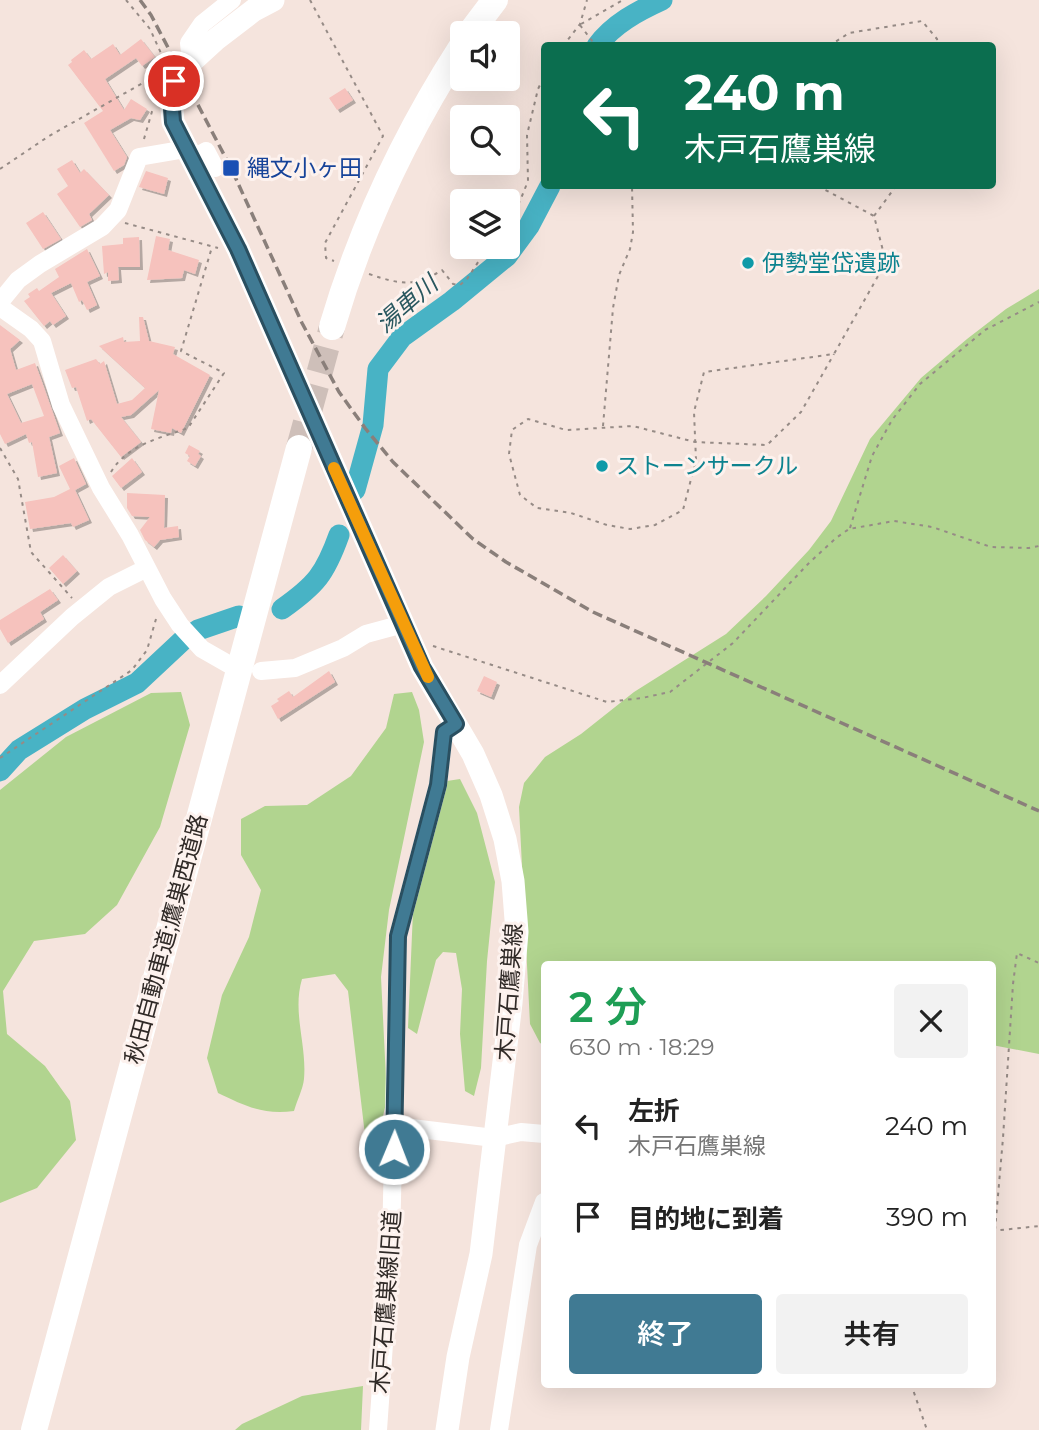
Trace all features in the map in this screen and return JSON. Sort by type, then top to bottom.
[{"type":"highway","points":[[479,21],[495,0]]},
{"type":"highway","points":[[497,21],[513,0]]},
{"type":"highway","points":[[450,67],[379,199],[354,259],[339,331],[394,201],[452,91]]},
{"type":"highway","name":"秋田自動車道;鷹巣西道路","points":[[34,1430],[306,451],[46,1430]]},
{"type":"main road","name":"木戸石鷹巣線","points":[[273,0],[254,10],[191,61],[174,81],[171,95],[173,122],[192,152],[238,249],[422,667],[456,724],[491,795],[505,839],[513,881],[517,932],[512,1003],[481,1254],[458,1357],[447,1430]]},
{"type":"street","points":[[191,61],[189,43],[202,24],[232,0]]},
{"type":"street","points":[[215,168],[206,151],[139,157],[118,210],[110,219],[102,227],[18,280],[0,304],[42,341],[61,405],[101,488],[163,599],[180,625],[202,649],[230,665]]},
{"type":"street","points":[[0,685],[109,587],[147,568]]},
{"type":"street","points":[[261,671],[295,668],[344,648],[366,634],[407,634]]},
{"type":"street","name":"木戸石鷹巣線旧道","points":[[378,1430],[391,1242],[398,936],[438,785],[444,732],[456,724]]},
{"type":"street","points":[[395,1126],[494,1138],[521,1132],[541,1134]]},
{"type":"street","points":[[499,1430],[528,1245],[541,1210]]},
{"type":"path","points":[[0,169],[48,136],[167,69],[150,29],[126,0]]},
{"type":"path","points":[[310,0],[383,136],[325,243],[326,258],[338,263]]},
{"type":"path","points":[[567,42],[580,24],[587,0]]},
{"type":"path","points":[[580,24],[623,0]]},
{"type":"path","points":[[835,42],[849,33],[922,21],[937,42]]},
{"type":"path","points":[[580,24],[593,42]]},
{"type":"path","points":[[520,201],[528,181],[527,135],[541,85]]},
{"type":"path","points":[[139,157],[153,108]]},
{"type":"path","points":[[602,428],[613,308],[633,232],[632,189]]},
{"type":"path","points":[[825,189],[874,216],[886,262],[834,354],[801,412],[767,446],[695,442],[633,426],[566,430],[528,419],[512,430],[509,454],[520,495],[537,508],[571,513],[607,524],[630,529],[655,525],[683,510],[696,460],[695,442],[694,412],[704,373],[834,354]]},
{"type":"path","points":[[874,216],[893,189]]},
{"type":"path","points":[[110,219],[232,252],[238,249]]},
{"type":"path","points":[[101,488],[118,461],[158,436],[188,428],[224,373],[181,351],[212,247]]},
{"type":"path","points":[[385,279],[400,284],[411,283],[429,279],[442,270],[453,284],[460,285],[480,259]]},
{"type":"path","points":[[849,529],[872,456],[892,420],[920,384],[985,330],[1039,302]]},
{"type":"path","points":[[0,448],[18,479],[31,552],[82,609]]},
{"type":"path","points":[[407,634],[468,659],[607,702],[642,698],[670,692],[733,643],[809,563],[849,529],[894,522],[932,527],[991,547],[1039,546]]},
{"type":"path","points":[[0,758],[132,670],[147,650],[163,599]]},
{"type":"path","points":[[996,1202],[1017,953],[1039,963]]},
{"type":"path","points":[[996,1230],[1039,1226]]},
{"type":"path","points":[[912,1388],[927,1430]]},
{"type":"green space","points":[[1039,289],[1039,1054],[996,1046],[996,961],[541,961],[540,1043],[530,1024],[519,807],[524,783],[545,757],[581,734],[634,692],[726,634],[766,596],[809,550],[831,521],[870,439],[921,378],[1006,309]]},
{"type":"green space","points":[[181,692],[190,725],[160,827],[117,905],[85,934],[34,941],[3,991],[7,1034],[45,1066],[70,1101],[76,1140],[37,1188],[0,1203],[0,790],[66,737],[151,693]]},
{"type":"green space","points":[[412,692],[419,710],[424,742],[389,910],[381,977],[387,1099],[379,1133],[365,1135],[348,991],[335,974],[302,979],[299,1016],[304,1079],[294,1111],[273,1112],[237,1102],[218,1093],[207,1058],[222,995],[249,937],[261,890],[241,855],[241,819],[265,806],[307,805],[351,776],[386,728],[394,694]]},
{"type":"green space","points":[[460,779],[477,813],[495,882],[481,1068],[474,1096],[465,1091],[460,1034],[462,989],[456,953],[443,952],[436,960],[417,1034],[408,1028],[413,911],[447,781]]},
{"type":"green space","points":[[363,1386],[361,1430],[235,1430],[242,1424],[302,1396]]},
{"type":"building","points":[[141,39],[155,57],[142,66],[136,58],[105,79],[124,110],[131,99],[147,109],[140,120],[131,118],[110,130],[127,157],[124,165],[114,171],[84,123],[103,111],[68,65],[84,50],[91,59],[113,44],[120,55]]},
{"type":"building","points":[[345,88],[353,100],[337,110],[329,98]]},
{"type":"building","points":[[72,160],[80,173],[84,169],[109,195],[89,214],[92,220],[80,227],[57,194],[68,186],[57,169]]},
{"type":"building","points":[[146,171],[168,178],[164,194],[139,187]]},
{"type":"building","points":[[43,212],[61,239],[43,249],[26,223]]},
{"type":"building","points":[[156,236],[170,239],[168,250],[199,260],[195,274],[184,270],[182,278],[147,280]]},
{"type":"building","points":[[139,237],[140,267],[118,267],[119,280],[108,281],[108,272],[104,274],[102,246],[123,244],[123,238]]},
{"type":"building","points":[[87,249],[100,276],[87,282],[97,305],[87,310],[82,300],[79,302],[71,283],[51,293],[66,316],[53,325],[50,321],[44,326],[24,301],[30,297],[28,294],[37,288],[39,291],[59,277],[55,269]]},
{"type":"building","points":[[139,317],[143,317],[149,341],[175,347],[173,354],[210,375],[181,433],[172,428],[171,433],[151,429],[159,390],[131,415],[121,417],[141,442],[121,457],[91,419],[87,421],[76,387],[72,388],[65,370],[96,359],[100,364],[104,361],[117,404],[132,400],[145,388],[99,346],[123,337],[124,342],[140,341]]},
{"type":"building","points":[[0,325],[20,340],[10,349],[16,370],[35,363],[60,433],[49,437],[57,473],[38,477],[32,442],[29,443],[26,434],[5,444],[0,434]],"holes":[[[32,384],[44,416],[21,423],[7,394]]]},
{"type":"building","points":[[189,445],[200,451],[198,454],[201,456],[195,466],[187,461],[190,456],[185,453]]},
{"type":"building","points":[[74,458],[86,484],[75,490],[89,520],[73,527],[71,523],[30,529],[25,502],[54,497],[70,489],[59,466]]},
{"type":"building","points":[[132,458],[142,472],[121,488],[112,476]]},
{"type":"building","points":[[127,493],[165,495],[164,528],[178,526],[179,537],[160,540],[154,547],[145,540],[140,530],[150,517],[132,516],[127,508]]},
{"type":"building","points":[[63,555],[77,571],[63,584],[49,568]]},
{"type":"building","points":[[50,589],[58,600],[40,612],[44,619],[8,643],[0,629],[0,620]]},
{"type":"building","points":[[329,671],[335,682],[278,719],[271,706],[279,701],[277,699],[289,691],[293,697]]},
{"type":"building","points":[[484,676],[497,682],[491,697],[477,691]]},
{"type":"waterway","name":"湯車川","points":[[600,42],[618,25],[662,0]]},
{"type":"waterway","name":"湯車川","points":[[355,490],[373,425],[378,369],[402,337],[507,256],[529,226],[548,189]]},
{"type":"waterway","name":"湯車川","points":[[282,609],[318,578],[339,535]]},
{"type":"waterway","name":"湯車川","points":[[0,771],[19,750],[85,709],[137,683],[183,640],[198,630],[239,616]]},
{"type":"tunnel","points":[[299,448],[332,327]]},
{"type":"railway","points":[[140,0],[151,15],[231,168],[302,323],[339,392],[393,462],[473,539],[506,562],[593,612],[1039,811]]},
{"type":"slow traffic","points":[[334,468],[428,677]]},
{"type":"place","name":"縄文小ヶ田","points":[[231,168]]},
{"type":"place","name":"伊勢堂岱遺跡","points":[[748,263]]},
{"type":"place","name":"ストーンサークル","points":[[602,466]]},
{"type":"route","points":[[174,81],[171,95],[173,122],[238,249],[422,667],[456,724],[444,732],[438,785],[398,936],[394,1149]]}]
